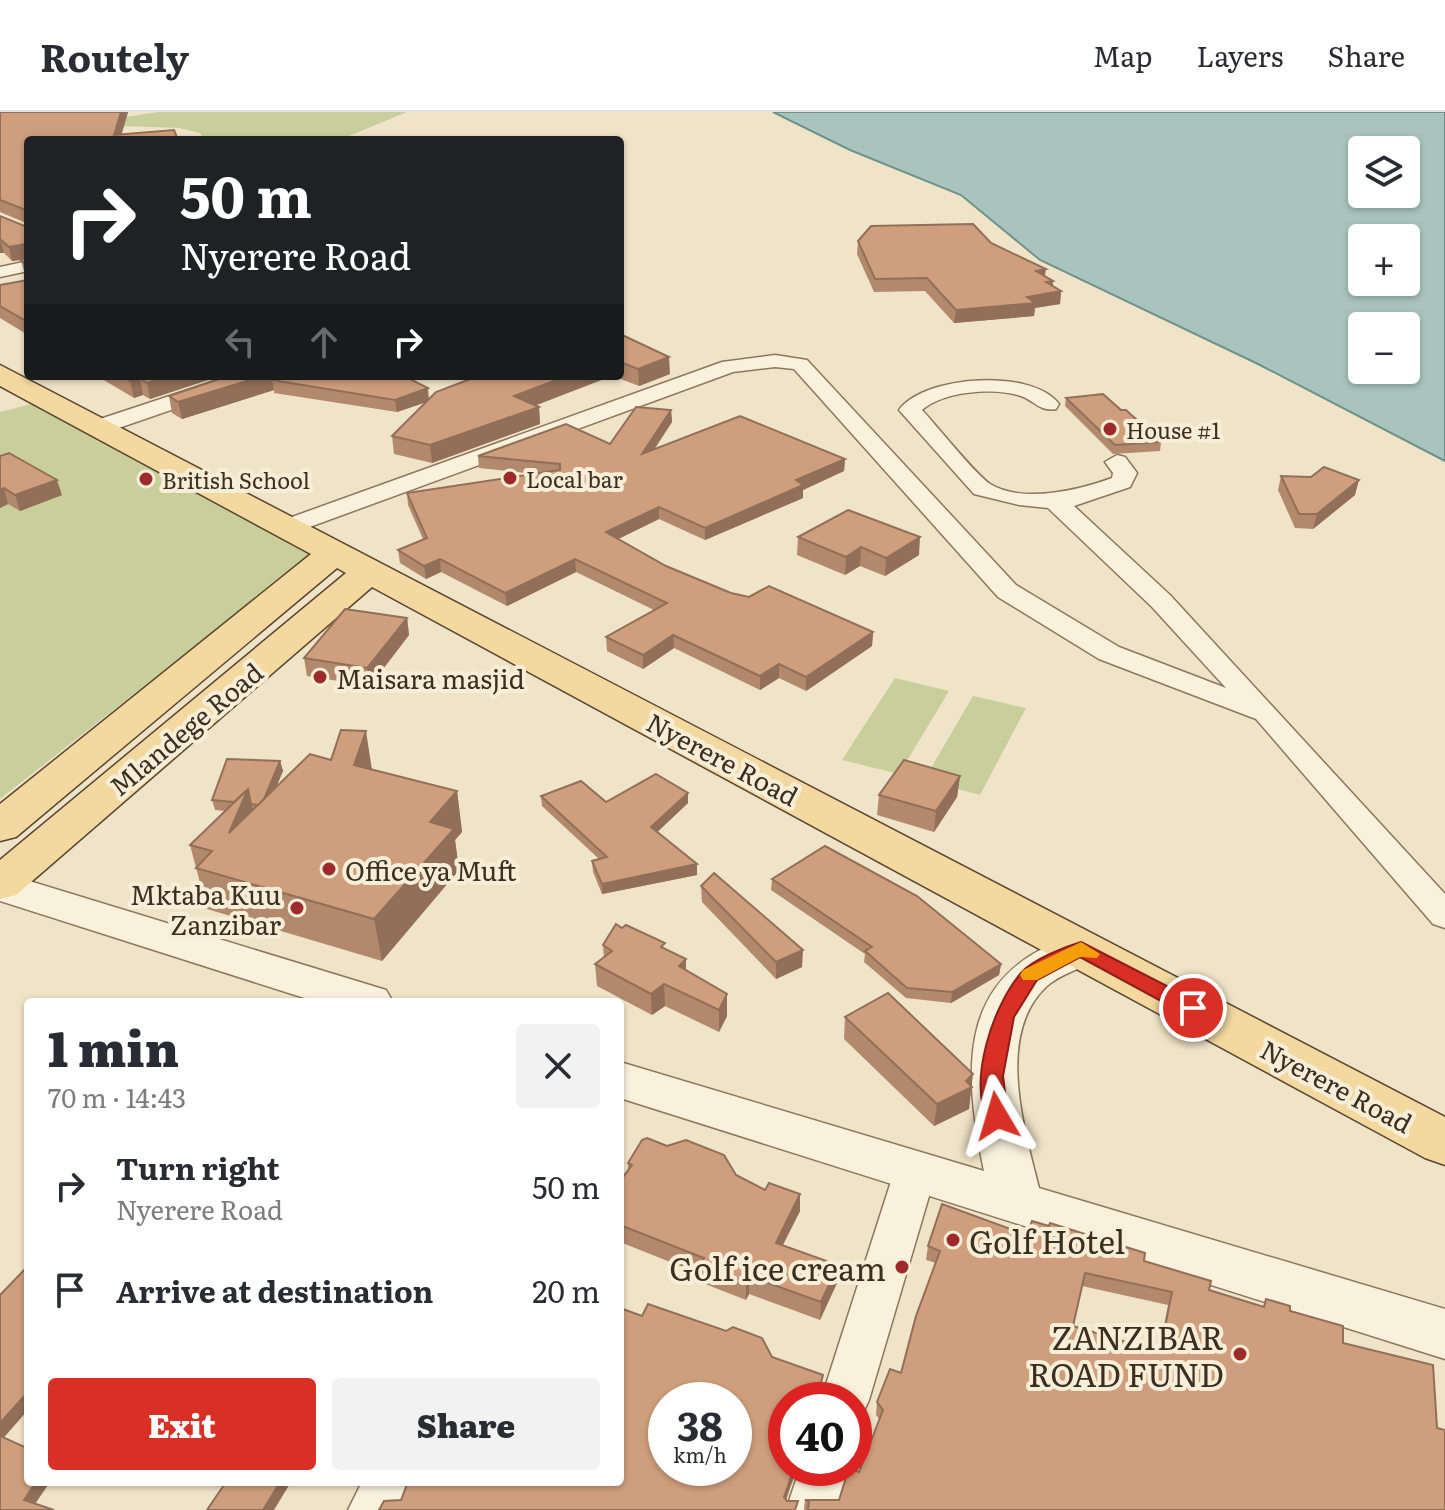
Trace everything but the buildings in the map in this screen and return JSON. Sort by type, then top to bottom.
[{"type":"main road","name":"Nyerere Road","points":[[0,374],[1445,1143]]},
{"type":"main road","name":"Mlandege Road","points":[[0,827],[352,561]]},
{"type":"main road","name":"Mlandege Road","points":[[0,885],[352,561]]},
{"type":"street","points":[[0,272],[24,267]]},
{"type":"street","points":[[287,527],[531,441],[729,366],[791,361],[800,364],[1007,591],[1109,653],[1266,713]]},
{"type":"street","points":[[99,427],[239,380]]},
{"type":"street","points":[[1048,404],[1028,391],[1005,387],[923,396],[910,410],[982,489],[1019,498],[1055,501],[1079,498],[1122,482],[1125,473],[1117,462]]},
{"type":"street","points":[[1055,501],[1161,601],[1266,713],[1445,916]]},
{"type":"street","points":[[0,885],[357,998]]},
{"type":"street","points":[[1016,1200],[997,1116],[992,1076],[1004,1016],[1030,975],[1081,949]]},
{"type":"street","points":[[624,1087],[916,1169],[1445,1334]]},
{"type":"street","points":[[851,1382],[916,1169]]},
{"type":"street","points":[[373,1510],[388,1486]]},
{"type":"street","points":[[811,1510],[818,1486]]},
{"type":"green space","points":[[158,112],[407,112],[349,136],[202,136],[179,128],[122,126],[119,118]]},
{"type":"green space","points":[[43,401],[319,549],[0,799],[0,412]]},
{"type":"green space","points":[[895,678],[949,691],[899,774],[842,760]]},
{"type":"green space","points":[[973,696],[1026,708],[980,795],[924,780]]},
{"type":"water","points":[[773,112],[1445,112],[1445,461],[1258,364],[1040,260],[961,195],[850,150]]},
{"type":"slow traffic","points":[[1030,975],[1081,949],[1090,954]]},
{"type":"place","name":"House #1","points":[[1110,429]]},
{"type":"place","name":"Local bar","points":[[510,478]]},
{"type":"place","name":"British School","points":[[146,479]]},
{"type":"place","name":"Maisara masjid","points":[[320,677]]},
{"type":"place","name":"Office ya Muft","points":[[329,869]]},
{"type":"place","name":"Mktaba Kuu Zanzibar","points":[[297,908]]},
{"type":"place","name":"Golf Hotel","points":[[953,1240]]},
{"type":"place","name":"Golf ice cream","points":[[902,1267]]},
{"type":"place","name":"ZANZIBAR ROAD FUND","points":[[1240,1354]]},
{"type":"route","points":[[997,1116],[992,1076],[1004,1016],[1017,991],[1030,975],[1081,949],[1193,1008]]}]
